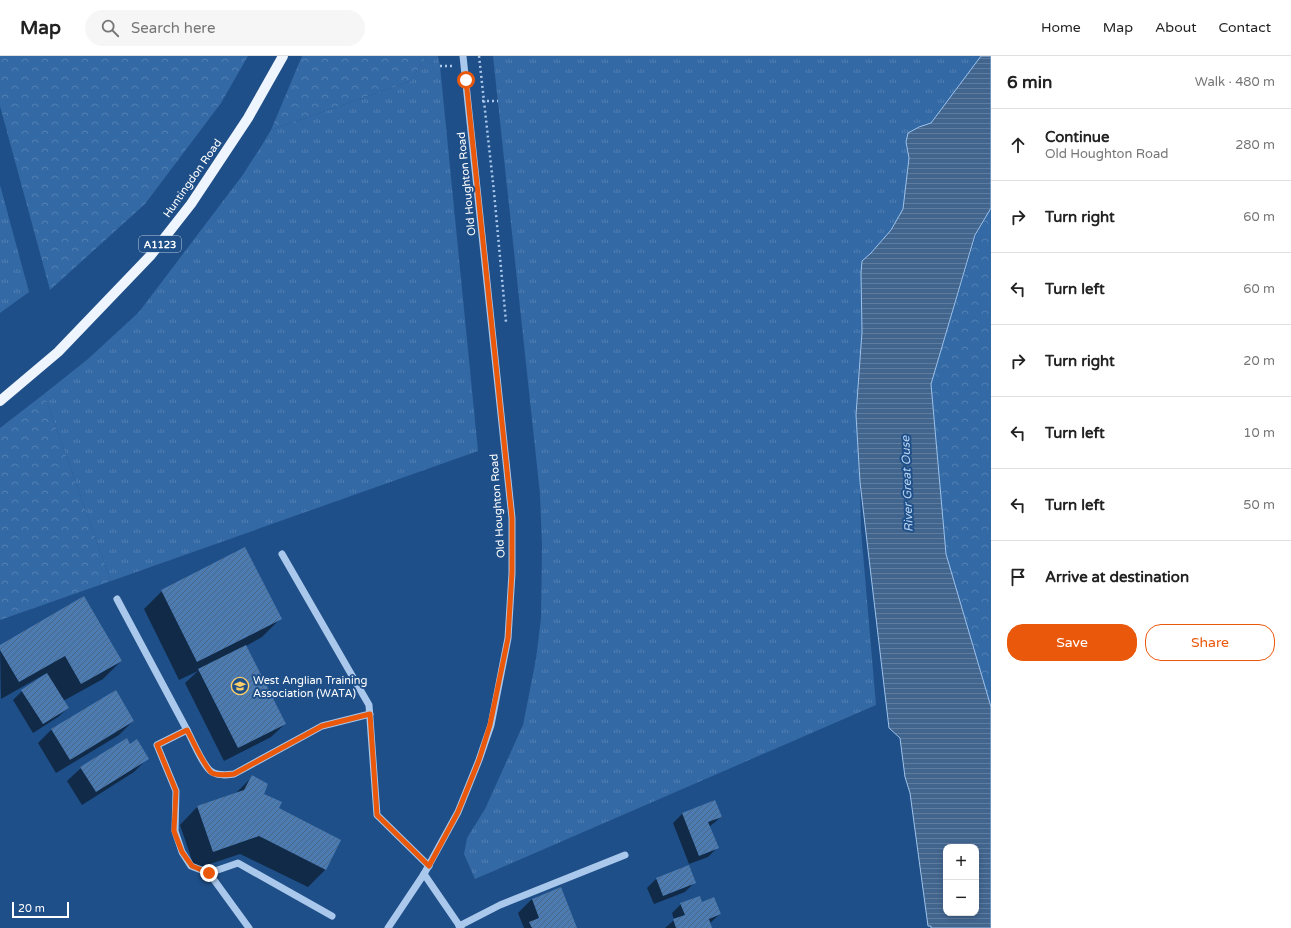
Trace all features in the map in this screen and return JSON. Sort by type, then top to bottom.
[{"type":"main road","name":"Huntingdon Road","points":[[0,401],[58,352],[152,255],[191,204],[248,118],[283,56]]},
{"type":"street","name":"Old Houghton Road","points":[[388,928],[429,866],[458,812],[479,760],[490,725],[508,638],[512,572],[512,518],[463,56]]},
{"type":"street","points":[[282,554],[369,705],[377,815],[429,866]]},
{"type":"street","points":[[117,598],[206,766],[212,772],[221,775],[234,774],[322,726],[370,714]]},
{"type":"street","points":[[187,730],[157,745],[176,791],[174,831],[182,852],[192,866],[209,873],[249,928]]},
{"type":"street","points":[[424,874],[460,927],[500,905],[625,856]]},
{"type":"street","points":[[209,873],[238,863],[332,916]]},
{"type":"green space","points":[[0,56],[248,56],[221,103],[145,204],[50,290],[0,106]]},
{"type":"green space","points":[[302,56],[426,56],[411,81],[271,130]]},
{"type":"green space","points":[[426,56],[438,56],[440,66],[478,451],[111,581],[44,394],[88,359],[139,312],[242,176],[271,130],[411,81]]},
{"type":"green space","points":[[493,56],[981,56],[931,123],[919,127],[906,142],[909,158],[903,209],[891,230],[862,261],[862,332],[856,415],[861,530],[876,705],[475,879],[464,854],[467,838],[485,809],[523,725],[536,659],[541,618],[542,546],[540,494]]},
{"type":"green space","points":[[0,185],[29,292],[0,313]]},
{"type":"green space","points":[[991,208],[991,707],[946,554],[931,384],[976,235]]},
{"type":"green space","points":[[44,394],[111,581],[0,620],[0,428]]},
{"type":"water","name":"River Great Ouse","points":[[981,56],[991,56],[991,208],[975,235],[931,384],[946,554],[991,707],[991,928],[931,928],[931,926],[928,926],[910,793],[905,777],[900,738],[889,728],[860,482],[856,415],[862,332],[862,261],[891,230],[903,209],[909,158],[906,142],[908,133],[931,123]]},
{"type":"building","points":[[245,547],[282,619],[197,662],[161,590]]},
{"type":"building","points":[[84,596],[122,661],[81,684],[65,656],[19,682],[0,650],[0,645]]},
{"type":"building","points":[[246,645],[286,724],[238,748],[198,669]]},
{"type":"building","points":[[47,673],[69,708],[43,724],[21,690]]},
{"type":"building","points":[[116,690],[134,721],[70,760],[51,729]]},
{"type":"building","points":[[127,738],[130,744],[137,739],[149,759],[96,792],[80,767]]},
{"type":"building","points":[[252,775],[268,784],[264,794],[282,802],[279,808],[341,840],[326,870],[259,836],[213,852],[197,806],[244,790]]},
{"type":"building","points":[[715,800],[722,817],[708,822],[719,848],[699,856],[682,813]]},
{"type":"building","points":[[689,865],[696,883],[663,896],[656,878]]},
{"type":"building","points":[[561,887],[577,928],[532,928],[529,922],[539,918],[532,899]]},
{"type":"building","points":[[700,896],[702,902],[714,897],[721,914],[709,919],[712,928],[676,928],[673,919],[685,915],[680,903]]},
{"type":"place","name":"West Anglian Training Association (WATA)","points":[[240,686]]},
{"type":"route","points":[[209,873],[192,866],[182,852],[174,831],[176,791],[157,745],[187,730],[206,766],[212,772],[221,775],[234,774],[322,726],[370,714],[377,815],[429,866],[458,812],[479,760],[490,725],[508,638],[512,572],[512,518],[466,80]]}]
